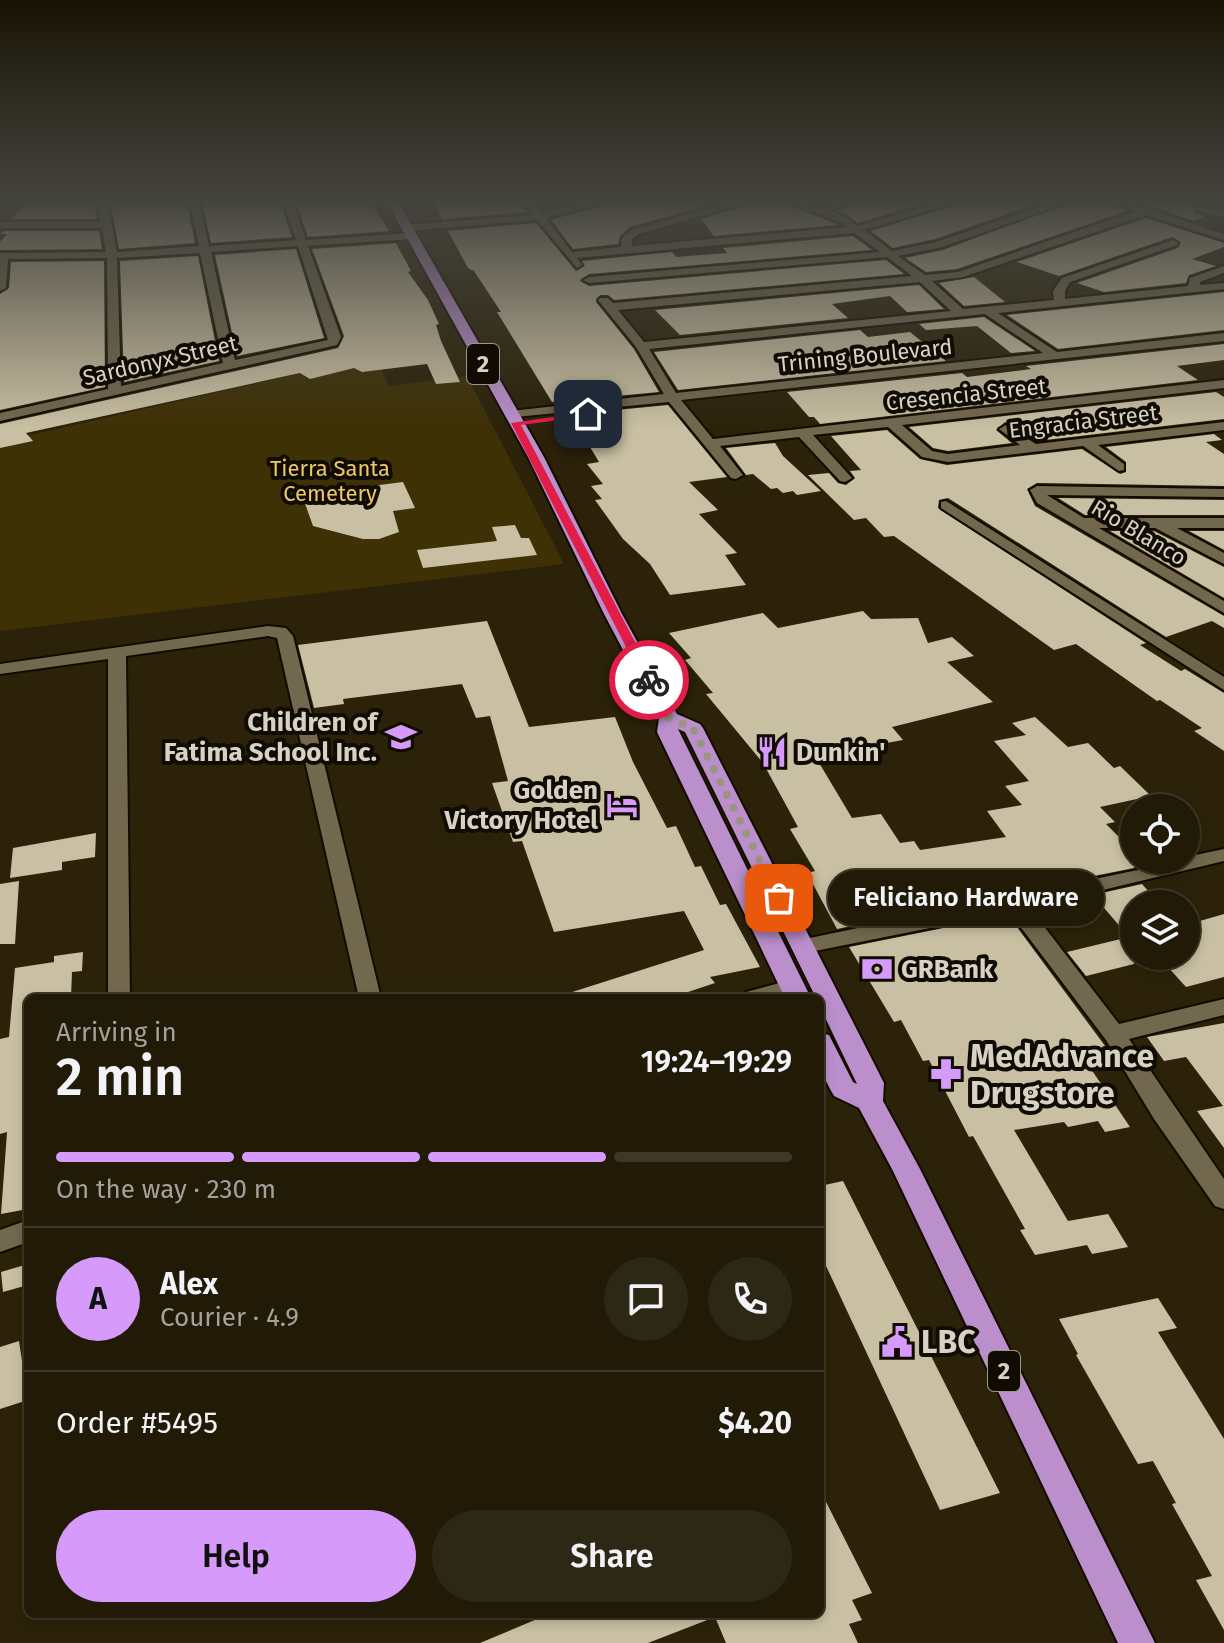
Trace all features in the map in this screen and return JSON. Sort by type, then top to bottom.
[{"type":"highway","name":"2","points":[[433,277],[513,419],[669,718],[667,732],[796,992]]},
{"type":"highway","name":"2","points":[[669,718],[693,728],[740,825],[805,946],[871,1083],[869,1101],[906,1169],[1137,1643]]},
{"type":"highway","name":"2","points":[[824,1050],[843,1089],[869,1101]]},
{"type":"street","points":[[112,277],[110,358],[115,391]]},
{"type":"street","points":[[211,277],[230,365]]},
{"type":"street","name":"Sardonyx Street","points":[[0,417],[329,343],[335,337],[315,277]]},
{"type":"street","points":[[586,277],[641,346],[676,401],[736,475]]},
{"type":"street","points":[[589,280],[628,277]]},
{"type":"street","points":[[609,307],[932,277]]},
{"type":"street","points":[[1060,301],[1059,291],[1066,280],[1076,277]]},
{"type":"street","points":[[1195,290],[1194,280],[1203,277]]},
{"type":"street","points":[[922,278],[960,313]]},
{"type":"street","points":[[641,346],[1224,286]]},
{"type":"street","points":[[988,311],[1066,357]]},
{"type":"street","name":"Trining Boulevard","points":[[513,419],[960,370],[1224,337]]},
{"type":"street","name":"Trining Boulevard","points":[[960,370],[1066,357],[1224,344]]},
{"type":"street","name":"Cresencia Street","points":[[711,443],[1224,384]]},
{"type":"street","name":"Engracia Street","points":[[890,421],[927,454],[948,458],[1224,426]]},
{"type":"street","points":[[1006,429],[1034,449]]},
{"type":"street","points":[[801,431],[845,478]]},
{"type":"street","points":[[1087,443],[1119,467]]},
{"type":"street","name":"Rio Blanco","points":[[1224,493],[1037,490],[1042,500],[1224,608]]},
{"type":"street","points":[[946,505],[1224,685]]},
{"type":"street","points":[[1080,523],[1224,523]]},
{"type":"street","points":[[1158,523],[1224,559]]},
{"type":"street","points":[[0,669],[268,631],[280,632],[285,636],[369,994]]},
{"type":"street","points":[[117,654],[119,994]]},
{"type":"street","points":[[805,946],[1015,904],[1224,855]]},
{"type":"street","points":[[1015,904],[1114,1034],[1163,1112],[1224,1199]]},
{"type":"street","points":[[1114,1034],[1224,1007]]},
{"type":"street","points":[[0,1241],[24,1232]]},
{"type":"green space","name":"Tierra Santa Cemetery","points":[[376,356],[389,386],[467,376],[564,564],[0,631],[0,442]]},
{"type":"building","points":[[10,277],[104,277],[105,387],[0,410],[0,294],[9,288]]},
{"type":"building","points":[[121,277],[202,277],[219,361],[124,382]]},
{"type":"building","points":[[220,277],[305,277],[324,338],[237,356]]},
{"type":"building","points":[[322,277],[411,277],[428,300],[439,324],[436,325],[441,341],[460,382],[436,384],[427,364],[362,372],[354,368],[310,379],[300,373],[26,433],[33,441],[0,448],[0,424],[338,348],[344,336]]},
{"type":"building","points":[[478,277],[586,277],[580,281],[589,286],[696,277],[874,277],[614,300],[608,295],[600,295],[596,302],[634,349],[659,392],[552,402],[497,312],[501,312]]},
{"type":"building","points":[[974,277],[1005,302],[964,306],[939,283]]},
{"type":"building","points":[[1095,277],[1188,277],[1186,283],[1104,292],[1077,283]]},
{"type":"building","points":[[919,285],[944,309],[907,312],[890,296],[832,304],[848,318],[680,335],[655,310]]},
{"type":"building","points":[[1224,292],[1224,330],[1058,349],[1007,315]]},
{"type":"building","points":[[984,317],[1035,351],[1011,353],[977,326],[926,330],[919,324]]},
{"type":"building","points":[[860,330],[868,337],[910,332],[946,361],[678,390],[654,352]]},
{"type":"building","points":[[1224,344],[1224,360],[1177,366],[1198,380],[820,424],[814,417],[809,417],[787,392],[962,373],[967,377],[1031,369],[1026,366]]},
{"type":"building","points":[[1216,392],[1224,397],[1224,419],[1037,441],[1005,422],[996,430],[1012,443],[948,451],[933,448],[909,427]]},
{"type":"building","points":[[668,405],[727,477],[689,482],[718,510],[699,514],[737,553],[725,555],[746,585],[670,595],[650,564],[623,539],[595,500],[602,499],[591,486],[603,484],[587,464],[599,462],[575,414]]},
{"type":"building","points":[[887,430],[920,459],[947,465],[1082,449],[1120,474],[1126,472],[1126,462],[1106,447],[1214,434],[1222,440],[1206,442],[1224,454],[1224,486],[1037,483],[1027,489],[1035,506],[1224,616],[1224,628],[1212,621],[1166,637],[948,498],[939,500],[938,508],[1146,643],[1140,645],[1224,693],[1224,751],[1194,731],[1202,728],[1160,700],[1157,701],[1076,644],[1054,650],[894,536],[884,537],[866,518],[854,520],[808,475],[829,473],[838,483],[846,485],[855,478],[850,471],[861,470],[831,436]]},
{"type":"building","points":[[775,443],[783,456],[821,491],[797,495],[793,491],[783,493],[777,488],[771,489],[753,474],[746,475],[726,448]]},
{"type":"building","points":[[403,482],[415,508],[393,511],[399,532],[379,539],[363,539],[313,526],[302,495]]},
{"type":"building","points":[[1058,498],[1224,500],[1224,515],[1085,515]]},
{"type":"building","points":[[515,525],[521,538],[529,538],[537,555],[423,568],[417,550],[497,541],[492,527]]},
{"type":"building","points":[[1110,531],[1154,531],[1224,567],[1224,598]]},
{"type":"building","points":[[1189,531],[1224,531],[1224,550]]},
{"type":"building","points":[[863,611],[871,619],[918,618],[928,643],[952,637],[974,656],[947,662],[993,702],[892,727],[903,740],[815,756],[852,818],[881,814],[900,843],[914,841],[920,850],[1006,837],[987,811],[1022,805],[1005,786],[1029,781],[994,741],[1026,735],[1012,723],[1035,717],[1068,747],[1088,743],[1114,768],[1120,766],[1149,794],[1120,794],[1120,803],[1100,807],[1115,822],[1106,824],[1120,838],[1120,871],[1079,879],[1075,875],[1001,889],[1005,894],[837,929],[807,873],[815,871],[790,829],[798,827],[763,763],[706,694],[713,693],[685,660],[691,658],[669,633],[763,613],[778,628]]},
{"type":"building","points":[[487,621],[529,727],[615,717],[633,762],[667,828],[676,826],[695,867],[701,866],[720,905],[726,904],[760,967],[710,977],[715,983],[682,994],[566,994],[704,950],[684,911],[554,932],[522,841],[513,842],[492,783],[508,781],[490,716],[476,718],[462,684],[343,699],[344,704],[314,708],[298,645]]},
{"type":"building","points":[[96,833],[95,857],[62,862],[62,870],[10,878],[13,848]]},
{"type":"building","points":[[19,881],[15,944],[0,944],[0,884]]},
{"type":"building","points":[[1142,884],[1147,890],[1120,890],[1120,926],[1093,895]]},
{"type":"building","points":[[1224,914],[1224,977],[1186,987],[1171,970],[1200,970],[1200,921]]},
{"type":"building","points":[[1008,915],[1114,1058],[1087,1063],[1130,1127],[1105,1132],[1098,1121],[1068,1127],[1064,1122],[1014,1130],[1068,1221],[1108,1214],[1128,1247],[1092,1254],[1087,1245],[1035,1255],[1020,1230],[1025,1229],[973,1136],[969,1137],[929,1060],[923,1061],[901,1020],[894,1022],[849,947]]},
{"type":"building","points":[[1120,939],[1120,968],[1086,976],[1067,952]]},
{"type":"building","points":[[83,952],[82,971],[72,972],[71,994],[24,994],[24,1210],[1,1214],[7,1132],[0,1134],[0,1039],[9,1037],[15,968],[54,962],[54,956]]},
{"type":"building","points":[[1224,1023],[1224,1148],[1197,1111],[1223,1106],[1186,1057],[1164,1061],[1147,1037]]},
{"type":"building","points":[[843,1181],[1000,1493],[940,1510],[824,1262],[824,1185]]},
{"type":"building","points":[[24,1265],[24,1286],[3,1292],[1,1272]]},
{"type":"building","points":[[1158,1298],[1177,1328],[1158,1332],[1224,1439],[1224,1630],[1196,1580],[1212,1576],[1172,1504],[1176,1503],[1153,1461],[1138,1464],[1059,1319]]},
{"type":"building","points":[[19,1341],[24,1401],[0,1409],[0,1347]]},
{"type":"building","points":[[824,1498],[872,1593],[852,1600],[862,1620],[849,1624],[858,1643],[726,1643],[715,1618],[824,1618]]},
{"type":"building","points":[[539,1618],[712,1618],[648,1643],[480,1643]]},
{"type":"way so far","points":[[649,680],[669,718],[693,728],[779,898]]},
{"type":"place","name":"Children of Fatima School Inc.","points":[[401,737]]},
{"type":"place","name":"Dunkin'","points":[[772,752]]},
{"type":"place","name":"Golden Victory Hotel","points":[[622,805]]},
{"type":"place","name":"Feliciano Hardware","points":[[779,898]]},
{"type":"place","name":"GRBank","points":[[877,969]]},
{"type":"place","name":"MedAdvance Drugstore","points":[[946,1074]]},
{"type":"place","name":"LBC","points":[[897,1342]]},
{"type":"route","points":[[588,414],[516,423],[649,680]]}]
